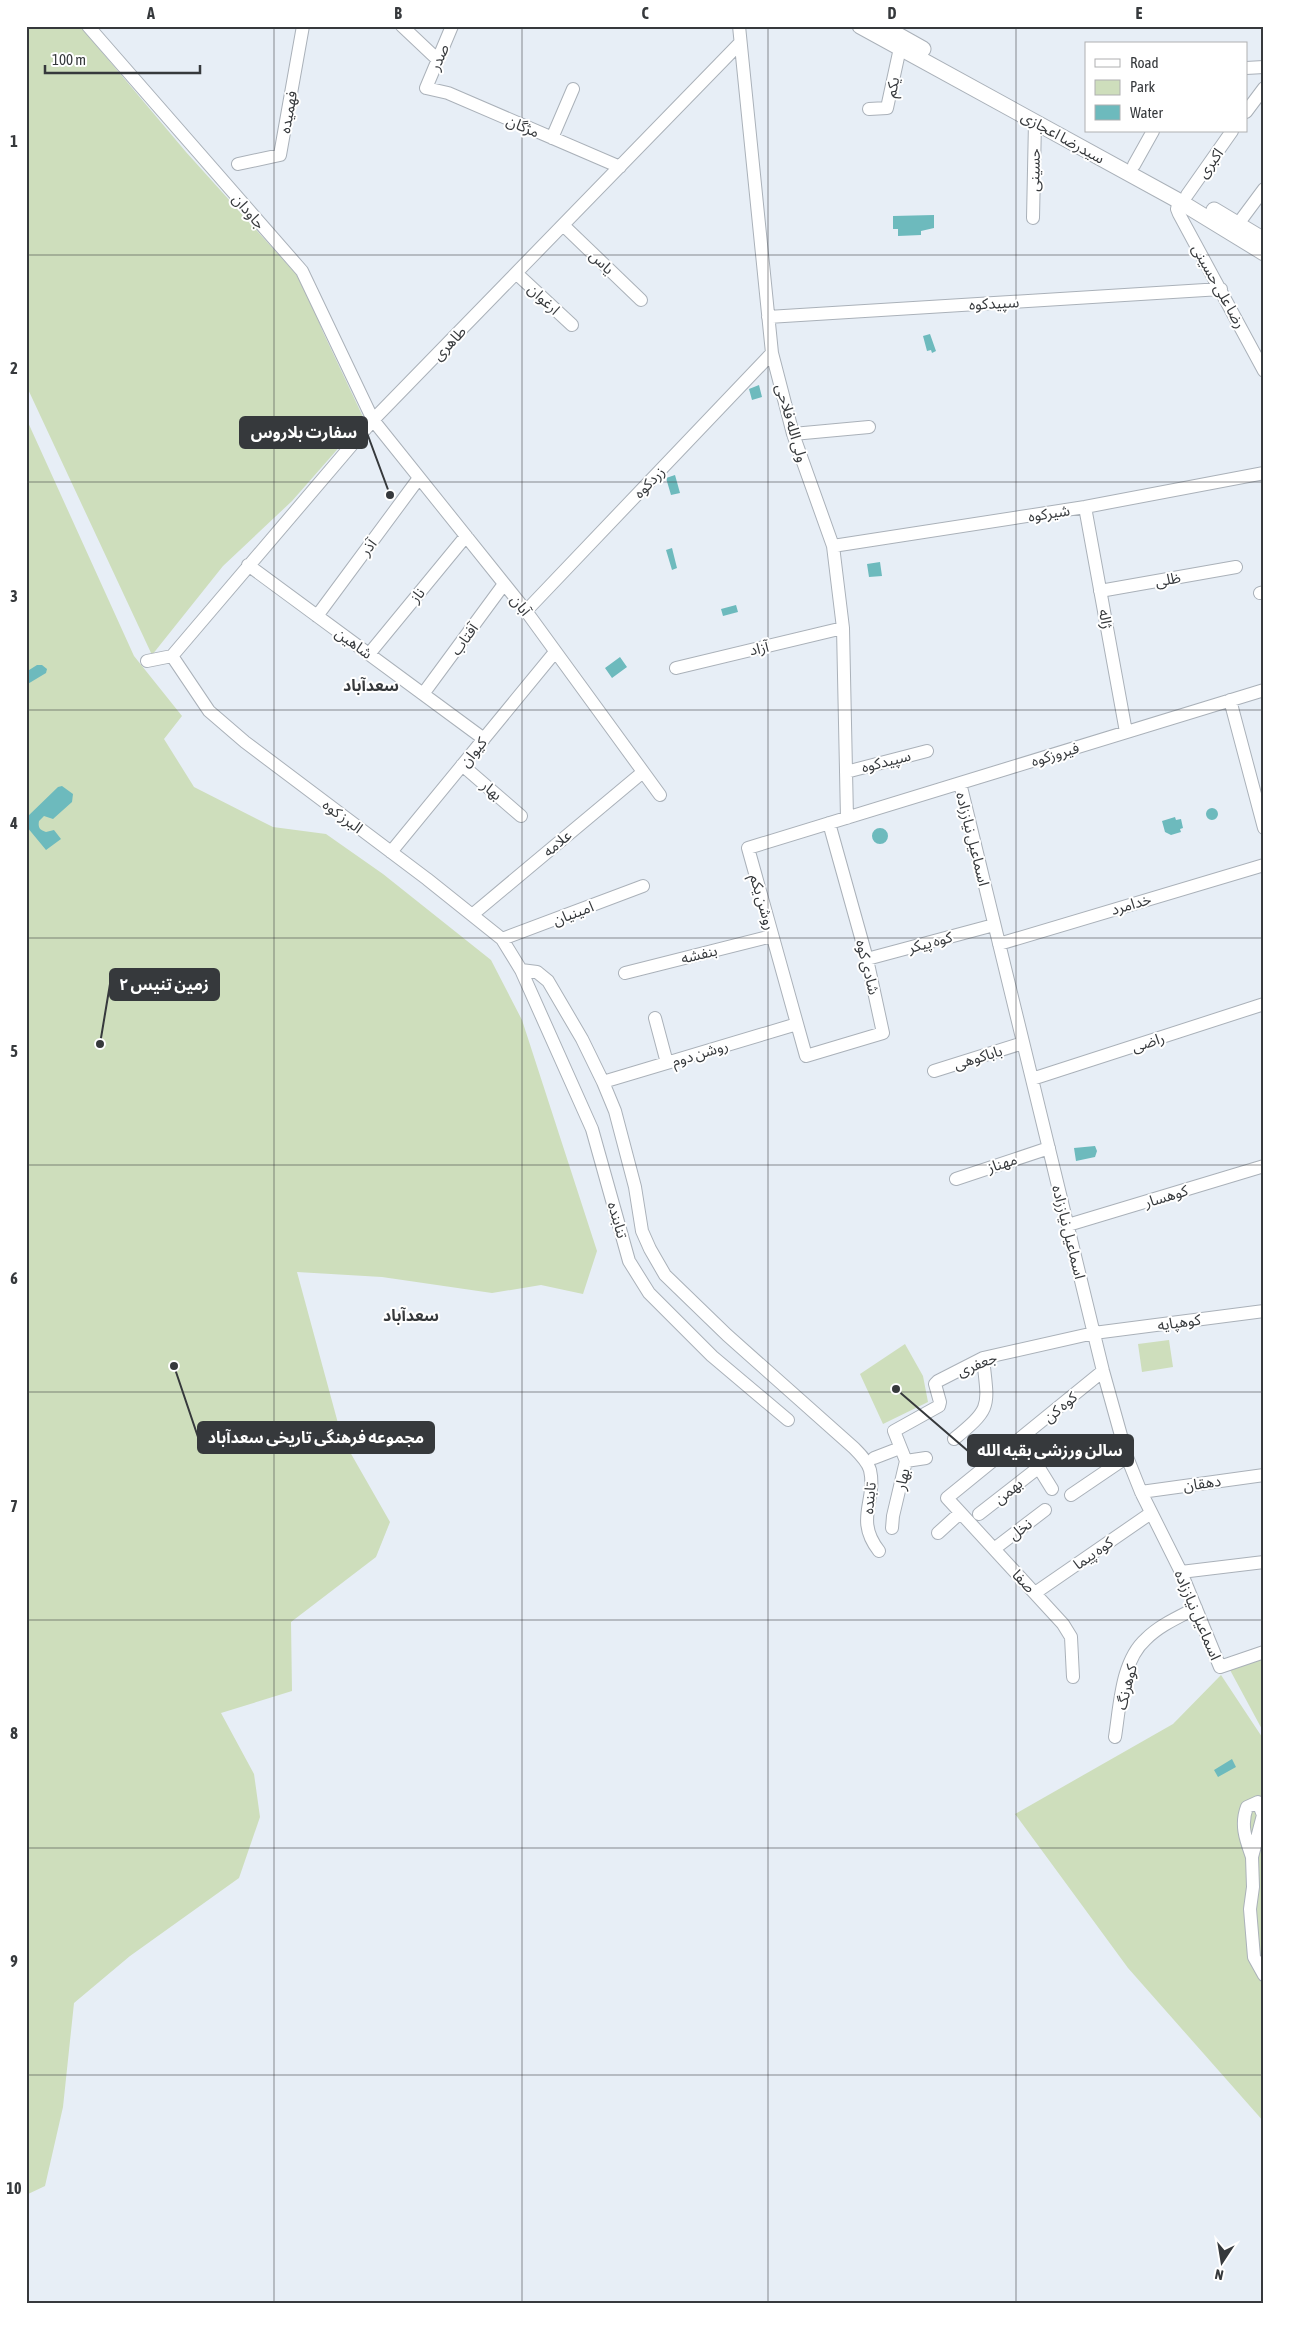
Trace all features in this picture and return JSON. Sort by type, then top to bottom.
[{"type":"main road","name":"سیدرضا اعجازی","points":[[860,26],[1035,122],[1238,224],[1264,240]]},
{"type":"main road","name":"سیدرضا اعجازی","points":[[882,26],[1134,165],[1264,253]]},
{"type":"street","name":"جاودان","points":[[88,26],[302,271],[374,420]]},
{"type":"street","name":"فهمیده","points":[[238,164],[280,155],[303,26]]},
{"type":"street","points":[[402,26],[438,60]]},
{"type":"street","name":"صدر","points":[[426,88],[452,26]]},
{"type":"street","name":"ولی‌ الله فلاحی","points":[[739,26],[772,353],[793,434],[833,546],[843,628],[847,818]]},
{"type":"street","name":"طاهری","points":[[172,656],[374,420],[740,43]]},
{"type":"street","name":"یکم","points":[[869,109],[887,108],[900,48]]},
{"type":"street","points":[[1248,68],[1264,67]]},
{"type":"street","name":"مژگان","points":[[426,88],[448,93],[620,167]]},
{"type":"street","points":[[1248,109],[1264,88]]},
{"type":"street","points":[[552,138],[573,89]]},
{"type":"street","name":"حسینی","points":[[1033,218],[1035,122]]},
{"type":"street","points":[[1134,165],[1152,132]]},
{"type":"street","name":"اکبری","points":[[1183,198],[1231,132]]},
{"type":"street","points":[[1238,224],[1264,189]]},
{"type":"street","name":"رضا علی حسینی","points":[[1183,198],[1177,209],[1179,214],[1264,371]]},
{"type":"street","name":"یاس","points":[[563,225],[641,300]]},
{"type":"street","name":"ارغوان","points":[[516,273],[572,325]]},
{"type":"street","name":"سپیدکوه","points":[[768,317],[1221,289]]},
{"type":"street","name":"زردکوه","points":[[526,611],[772,353]]},
{"type":"street","name":"آبان","points":[[374,420],[526,611],[660,795]]},
{"type":"street","points":[[793,434],[869,427]]},
{"type":"street","name":"شیرکوه","points":[[833,546],[1085,507],[1264,473]]},
{"type":"street","name":"آذر","points":[[317,616],[420,478]]},
{"type":"street","name":"ژاله","points":[[1085,507],[1126,732]]},
{"type":"street","name":"ناز","points":[[369,654],[466,536]]},
{"type":"street","name":"شاهین","points":[[248,565],[484,739]]},
{"type":"street","name":"ظلی","points":[[1100,591],[1236,567]]},
{"type":"street","name":"آفتاب","points":[[423,694],[504,584]]},
{"type":"street","name":"آزاد","points":[[676,668],[843,628]]},
{"type":"street","name":"کیوان","points":[[392,852],[556,652]]},
{"type":"street","points":[[147,661],[172,656]]},
{"type":"street","name":"البرز کوه","points":[[172,656],[209,711],[245,742],[392,852],[502,939],[521,970]]},
{"type":"street","name":"فیروزکوه","points":[[847,818],[1264,690]]},
{"type":"street","points":[[1230,700],[1264,828]]},
{"type":"street","name":"سپیدکوه","points":[[846,772],[927,751]]},
{"type":"street","name":"بهار","points":[[462,766],[522,816]]},
{"type":"street","name":"علامه","points":[[472,915],[643,772]]},
{"type":"street","name":"اسماعیل نیاززاده","points":[[960,783],[1103,1371],[1128,1457],[1141,1492],[1181,1572],[1220,1668],[1264,1652]]},
{"type":"street","name":"روشن یکم","points":[[806,1056],[748,848],[847,818]]},
{"type":"street","name":"شادی کوه","points":[[806,1056],[883,1033],[866,959],[829,823]]},
{"type":"street","name":"خدامرد","points":[[999,944],[1264,865]]},
{"type":"street","name":"امینیان","points":[[502,939],[644,886]]},
{"type":"street","name":"کوه پیکر","points":[[866,959],[994,925]]},
{"type":"street","name":"بنفشه","points":[[625,973],[772,936]]},
{"type":"street","name":"تابنده","points":[[521,970],[537,972],[548,982],[582,1039],[604,1082],[615,1111],[635,1186],[642,1231],[665,1275],[722,1330],[854,1448],[870,1470],[871,1484],[866,1511],[867,1527],[872,1541],[879,1551]]},
{"type":"street","name":"تنابنده","points":[[521,970],[592,1128],[630,1261],[649,1293],[712,1356],[788,1420]]},
{"type":"street","name":"راضی","points":[[1032,1079],[1264,1004]]},
{"type":"street","points":[[655,1018],[667,1063]]},
{"type":"street","name":"روشن دوم","points":[[604,1082],[797,1024]]},
{"type":"street","name":"باباکوهی","points":[[934,1071],[1023,1043]]},
{"type":"street","name":"مهناز","points":[[956,1178],[1049,1148]]},
{"type":"street","name":"کوهسار","points":[[1068,1225],[1264,1166]]},
{"type":"street","name":"کوهپایه","points":[[1094,1333],[1264,1311]]},
{"type":"street","name":"جعفری","points":[[894,1432],[939,1406],[940,1402],[935,1384],[984,1358],[1094,1333]]},
{"type":"street","points":[[954,1439],[978,1420],[986,1408],[987,1394],[984,1358]]},
{"type":"street","name":"کوه کن","points":[[947,1498],[1103,1371]]},
{"type":"street","name":"بهار","points":[[892,1528],[906,1461],[894,1432]]},
{"type":"street","points":[[1021,1439],[1052,1490]]},
{"type":"street","points":[[874,1458],[900,1448]]},
{"type":"street","points":[[1071,1495],[1128,1457]]},
{"type":"street","points":[[906,1461],[926,1458]]},
{"type":"street","name":"بهمن","points":[[979,1514],[1038,1468]]},
{"type":"street","name":"دهقان","points":[[1141,1492],[1264,1475]]},
{"type":"street","name":"صفا","points":[[947,1498],[1063,1624],[1071,1637],[1073,1677]]},
{"type":"street","name":"نخل","points":[[994,1549],[1045,1510]]},
{"type":"street","points":[[938,1533],[960,1513]]},
{"type":"street","name":"کوه پیما","points":[[1035,1593],[1151,1513]]},
{"type":"street","points":[[1181,1572],[1264,1562]]},
{"type":"street","name":"کوهرنگ","points":[[1115,1737],[1120,1703],[1132,1660],[1145,1639],[1166,1624],[1196,1608]]},
{"type":"street","points":[[1252,1857],[1250,1909],[1254,1957],[1264,1975]]},
{"type":"green space","points":[[26,26],[80,26],[186,152],[296,274],[309,297],[323,332],[364,419],[292,501],[223,566],[152,655],[26,385]]},
{"type":"green space","points":[[26,418],[134,656],[182,716],[164,739],[194,787],[273,827],[326,834],[383,874],[491,960],[522,1020],[597,1251],[583,1294],[541,1285],[492,1293],[382,1277],[297,1272],[342,1438],[390,1522],[376,1557],[291,1622],[292,1691],[221,1713],[254,1774],[260,1817],[239,1878],[130,1956],[74,2003],[63,2107],[45,2186],[26,2195]]},
{"type":"green space","points":[[1169,1340],[1173,1367],[1142,1372],[1138,1344]]},
{"type":"green space","points":[[905,1344],[923,1376],[928,1402],[883,1424],[860,1374]]},
{"type":"green space","points":[[1264,1656],[1264,1733],[1230,1670]]},
{"type":"green space","points":[[1221,1675],[1264,1740],[1264,2122],[1128,1968],[1015,1814],[1173,1724]]},
{"type":"water","points":[[934,215],[934,228],[921,231],[921,235],[898,236],[898,229],[893,229],[893,216]]},
{"type":"water","points":[[930,334],[936,351],[932,353],[931,350],[927,351],[923,336]]},
{"type":"water","points":[[759,385],[762,397],[752,400],[749,389]]},
{"type":"water","points":[[675,475],[680,493],[671,495],[666,478]]},
{"type":"water","points":[[672,548],[677,568],[672,570],[666,550]]},
{"type":"water","points":[[880,562],[882,576],[869,577],[867,564]]},
{"type":"water","points":[[736,605],[738,612],[723,616],[721,609]]},
{"type":"water","points":[[620,657],[627,667],[612,678],[605,668]]},
{"type":"water","points":[[37,665],[42,665],[47,669],[46,673],[26,685],[26,672]]},
{"type":"water","points":[[62,786],[73,794],[72,802],[53,819],[44,816],[39,821],[40,829],[46,832],[54,830],[61,839],[46,850],[27,827],[26,818],[58,787]]},
{"type":"water","points":[[1210,808],[1214,808],[1218,814],[1214,820],[1210,820],[1206,816],[1206,812]]},
{"type":"water","points":[[1175,817],[1176,820],[1181,819],[1183,828],[1180,829],[1181,832],[1171,835],[1165,832],[1162,821]]},
{"type":"water","points":[[880,828],[888,836],[880,844],[872,836]]},
{"type":"water","points":[[1095,1146],[1097,1151],[1095,1157],[1076,1161],[1074,1148]]},
{"type":"water","points":[[1232,1759],[1236,1767],[1218,1777],[1214,1770]]},
{"type":"place","name":"سفارت بلاروس","points":[[390,495]]},
{"type":"place","name":"زمین تنیس ۲","points":[[100,1044]]},
{"type":"place","name":"مجموعه فرهنگی تاریخی سعدآباد","points":[[174,1366]]},
{"type":"place","name":"سالن ورزشی بقیه الله","points":[[896,1389]]},
{"type":"district","name":"سعدآباد","points":[[371,685]]},
{"type":"district","name":"سعدآباد","points":[[411,1315]]}]
